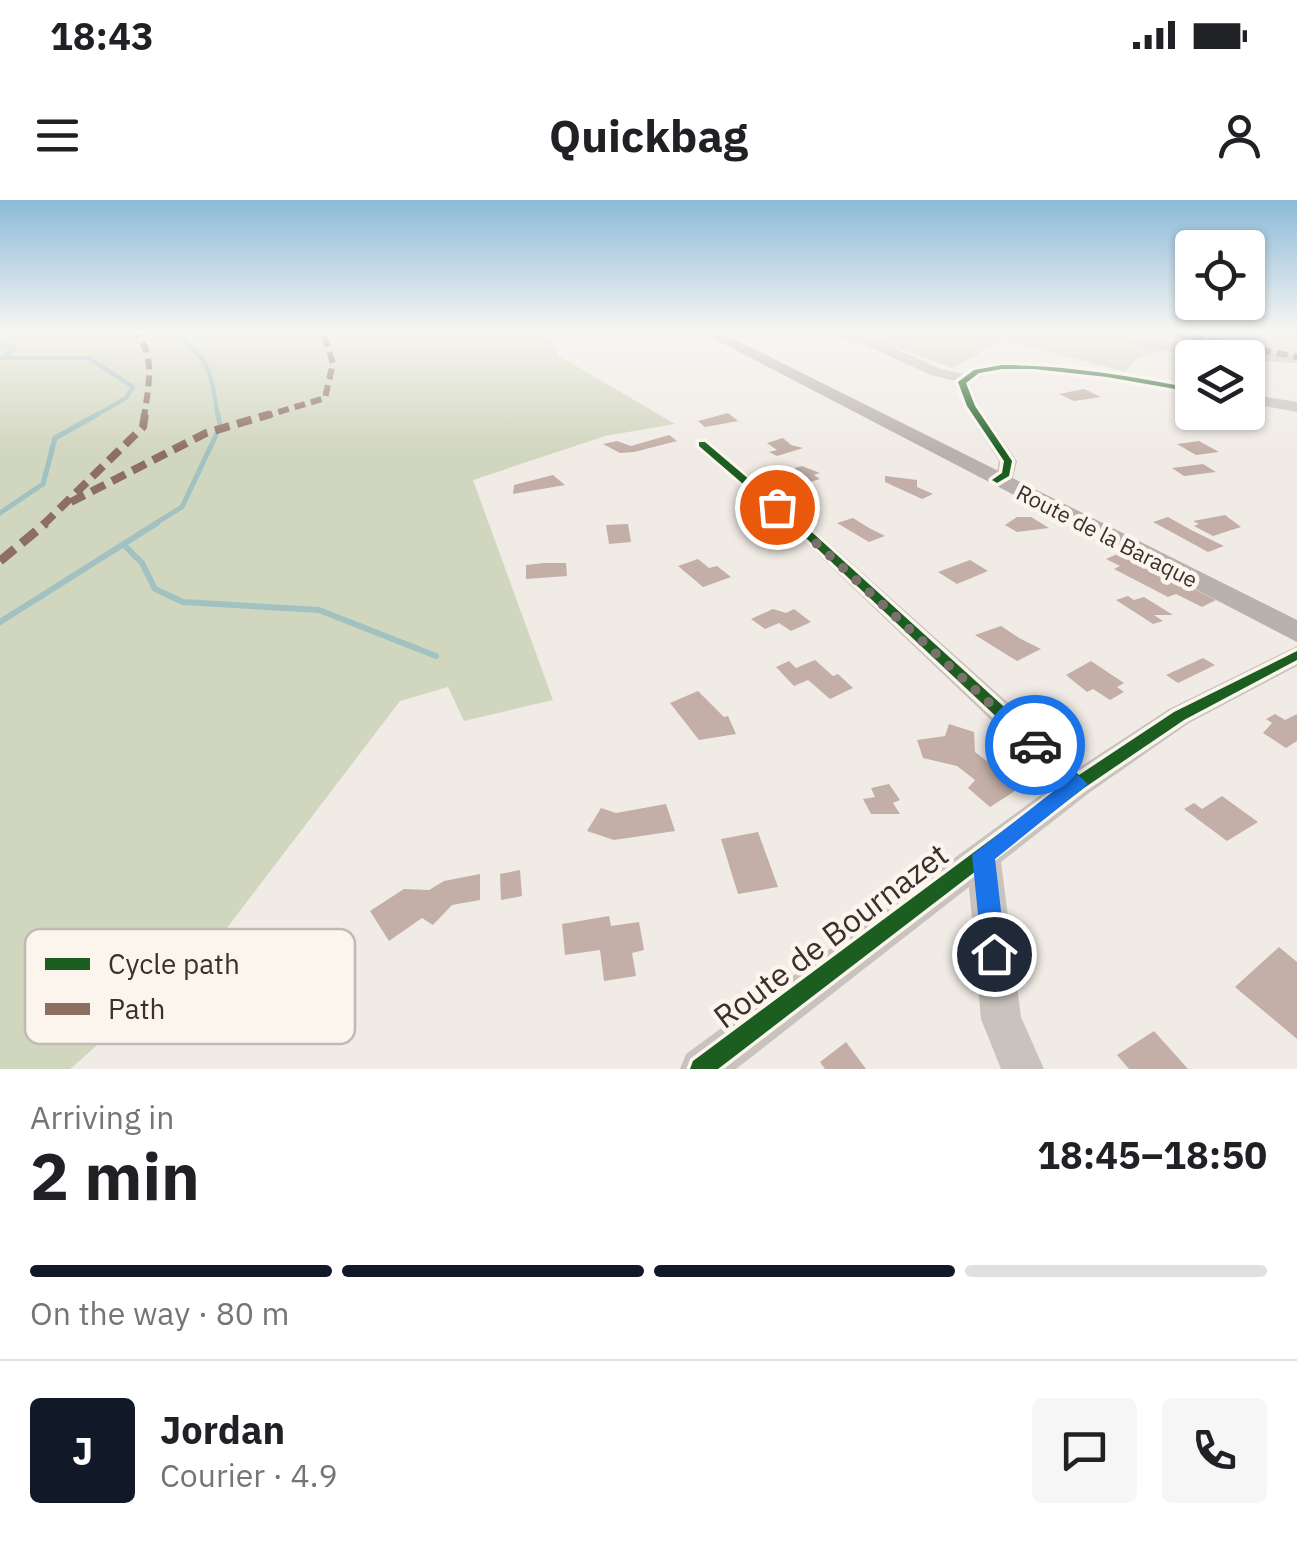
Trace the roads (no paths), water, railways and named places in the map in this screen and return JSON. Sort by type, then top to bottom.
[{"type":"main road","name":"Route de la Baraque","points":[[786,371],[1297,618]]},
{"type":"main road","name":"Route de la Baraque","points":[[794,371],[1297,632]]},
{"type":"street","points":[[933,371],[962,378],[979,371]]},
{"type":"street","points":[[1058,371],[1175,388]]},
{"type":"street","points":[[962,378],[971,406],[1008,461],[1001,476]]},
{"type":"street","points":[[1265,402],[1297,407]]},
{"type":"street","points":[[702,444],[811,537],[1078,784]]},
{"type":"street","name":"Route de Bournazet","points":[[701,1069],[1078,784],[1179,716],[1297,655]]},
{"type":"street","points":[[983,855],[1001,1019],[1023,1069]]},
{"type":"waterway","points":[[93,417],[126,398],[133,387],[108,371]]},
{"type":"waterway","points":[[208,371],[218,417]]},
{"type":"waterway","points":[[0,513],[43,484],[55,438],[98,414]]},
{"type":"waterway","points":[[218,414],[220,425]]},
{"type":"waterway","points":[[153,525],[182,507],[218,431]]},
{"type":"waterway","points":[[0,622],[157,523]]},
{"type":"waterway","points":[[124,545],[142,563],[155,589],[183,602],[319,610],[436,656]]}]
